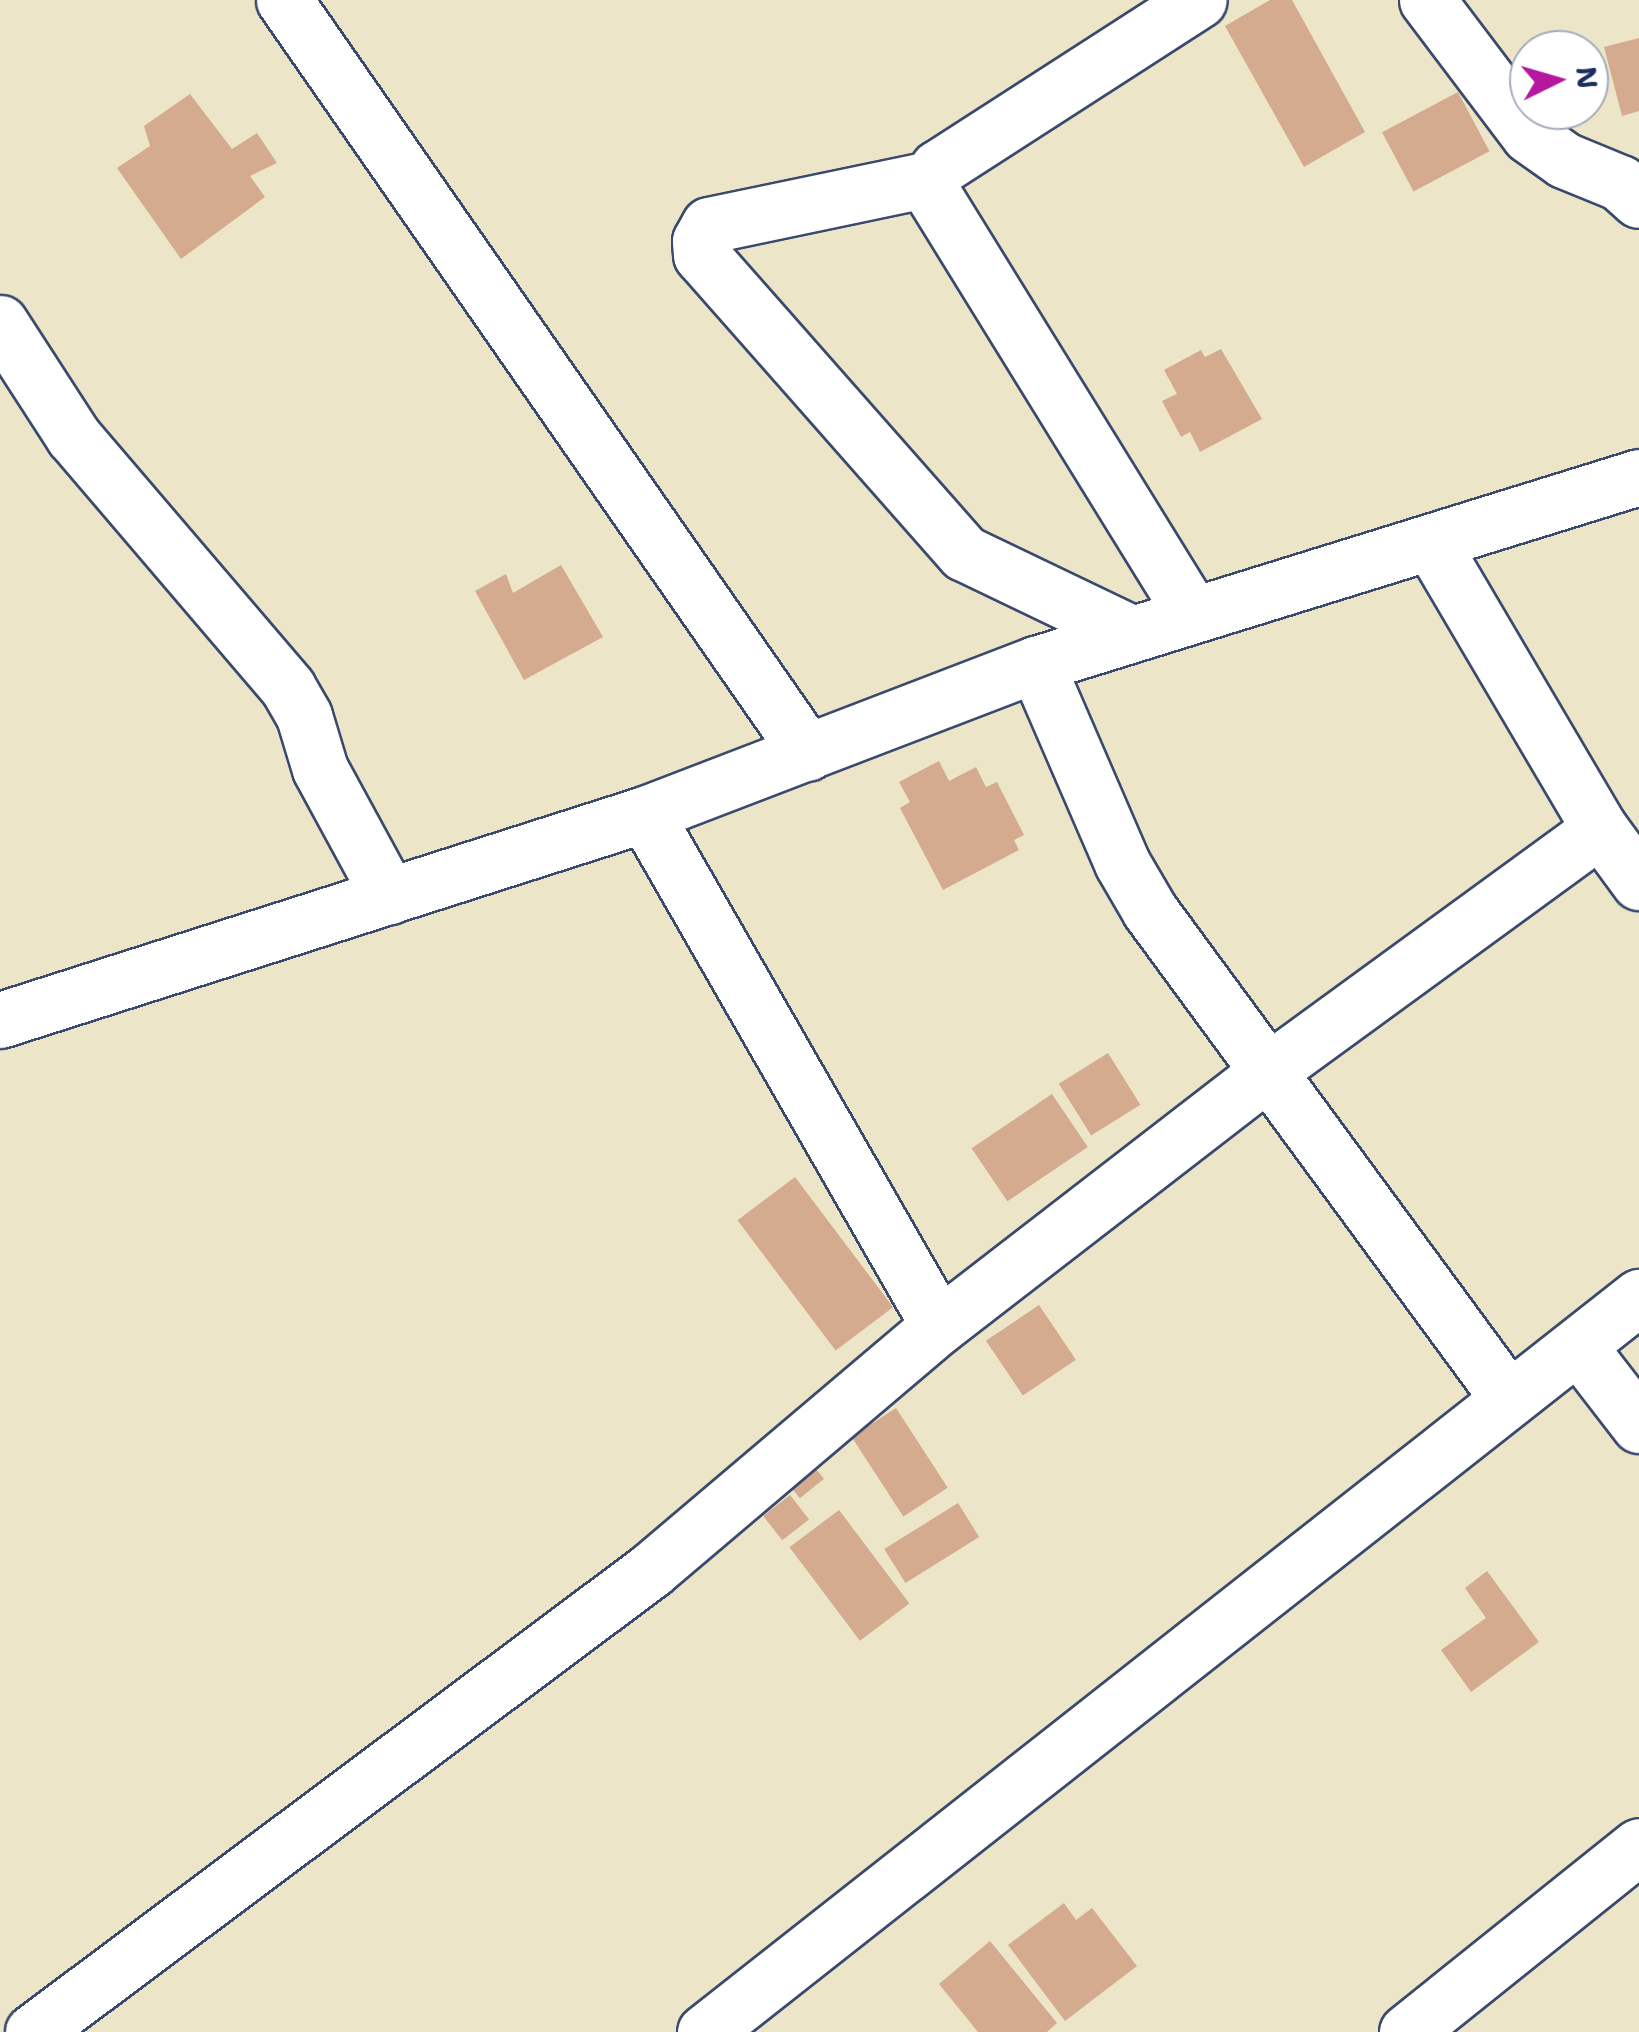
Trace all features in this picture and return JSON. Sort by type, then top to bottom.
[{"type":"street","points":[[284,0],[808,753]]},
{"type":"street","points":[[1130,634],[964,553],[702,255],[709,226],[930,179],[938,168],[1199,0]]},
{"type":"street","points":[[1427,0],[1529,135],[1564,160],[1620,183],[1639,200]]},
{"type":"street","points":[[930,179],[932,191],[1193,615]]},
{"type":"street","points":[[0,323],[73,436],[288,688],[320,769],[388,896]]},
{"type":"street","points":[[0,1020],[645,814],[1036,664],[1639,477]]},
{"type":"street","points":[[1432,544],[1600,830],[1639,882]]},
{"type":"street","points":[[1036,664],[1150,911],[1271,1069],[1508,1398]]},
{"type":"street","points":[[645,814],[939,1326]]},
{"type":"street","points":[[33,2032],[651,1570],[939,1326],[1271,1069],[1600,830]]},
{"type":"street","points":[[705,2032],[1639,1297]]},
{"type":"street","points":[[1578,1346],[1639,1424]]},
{"type":"street","points":[[1406,2032],[1639,1846]]},
{"type":"street","points":[[0,2000],[22,2032]]},
{"type":"building","points":[[1270,0],[1292,0],[1365,132],[1304,167],[1225,26]]},
{"type":"building","points":[[1639,38],[1639,111],[1622,116],[1609,66],[1609,46]]},
{"type":"building","points":[[1458,92],[1489,151],[1414,192],[1382,132]]},
{"type":"building","points":[[190,94],[232,149],[257,133],[277,163],[250,176],[265,197],[181,259],[117,168],[150,146],[144,126]]},
{"type":"building","points":[[1221,349],[1262,419],[1200,452],[1190,432],[1181,437],[1162,401],[1177,394],[1164,370],[1201,350],[1205,357]]},
{"type":"building","points":[[561,565],[603,637],[524,680],[475,591],[506,574],[513,593]]},
{"type":"building","points":[[939,761],[949,781],[976,767],[986,787],[997,782],[1024,835],[1014,840],[1019,850],[943,890],[900,808],[910,802],[899,782]]},
{"type":"building","points":[[1108,1053],[1140,1105],[1091,1135],[1059,1084]]},
{"type":"building","points":[[1052,1094],[1088,1147],[1007,1201],[972,1148]]},
{"type":"building","points":[[795,1177],[893,1307],[836,1351],[737,1220]]},
{"type":"building","points":[[1039,1305],[1076,1360],[1023,1396],[986,1341]]},
{"type":"building","points":[[896,1408],[948,1488],[903,1517],[852,1437]]},
{"type":"building","points":[[812,1464],[824,1479],[800,1498],[788,1484]]},
{"type":"building","points":[[790,1495],[809,1519],[782,1540],[763,1516]]},
{"type":"building","points":[[958,1503],[979,1537],[905,1583],[884,1549]]},
{"type":"building","points":[[839,1510],[909,1603],[860,1641],[789,1547]]},
{"type":"building","points":[[1487,1571],[1539,1642],[1471,1692],[1441,1650],[1486,1618],[1465,1588]]},
{"type":"building","points":[[1064,1903],[1076,1920],[1092,1908],[1137,1966],[1065,2021],[1008,1945]]},
{"type":"building","points":[[990,1941],[1057,2023],[1047,2032],[978,2032],[939,1984]]}]
